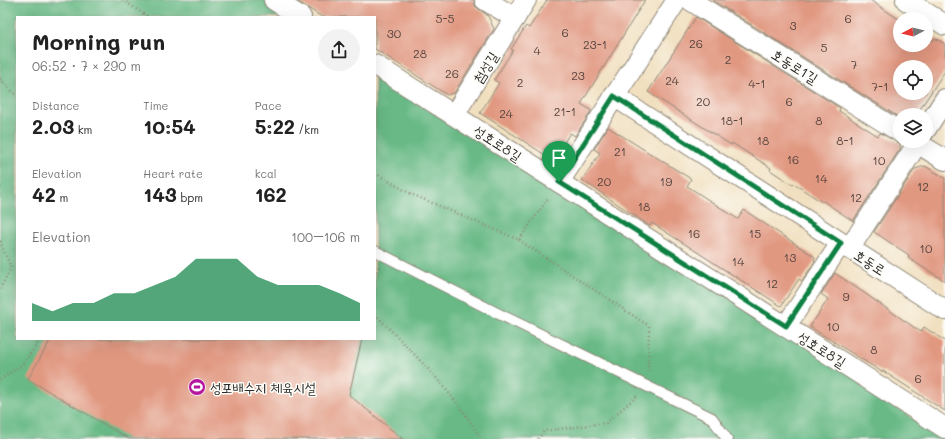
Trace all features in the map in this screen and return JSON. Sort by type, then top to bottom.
[{"type":"street","points":[[274,0],[299,16]]},
{"type":"street","points":[[485,0],[515,18]]},
{"type":"street","name":"첨성길","points":[[454,115],[526,0]]},
{"type":"street","points":[[559,182],[677,0]]},
{"type":"street","name":"호동로1길","points":[[690,0],[893,128]]},
{"type":"street","points":[[906,0],[945,25]]},
{"type":"street","name":"성호로8길","points":[[376,65],[945,428]]},
{"type":"street","name":"호동로","points":[[614,96],[945,310]]},
{"type":"street","points":[[933,117],[945,99]]},
{"type":"street","points":[[786,326],[845,246],[913,148]]},
{"type":"street","points":[[930,148],[945,160]]},
{"type":"lane","points":[[376,252],[712,418],[727,439]]},
{"type":"path","points":[[123,0],[147,16]]},
{"type":"path","points":[[0,79],[16,95]]},
{"type":"path","points":[[376,174],[409,193],[519,240],[559,182]]},
{"type":"path","points":[[0,241],[11,268],[0,289]]},
{"type":"path","points":[[376,315],[403,342],[468,416],[481,439]]},
{"type":"path","points":[[0,380],[23,364],[40,340]]},
{"type":"green space","points":[[0,0],[268,0],[291,16],[16,16],[16,340],[376,340],[376,76],[830,361],[943,439],[0,439]]},
{"type":"building","points":[[296,0],[474,0],[475,6],[488,16],[494,29],[454,93],[447,95],[376,50],[376,16],[320,16]]},
{"type":"building","points":[[547,0],[645,0],[581,104],[591,110],[589,115],[575,136],[570,133],[553,160],[480,113],[499,83],[494,80],[513,50],[511,49],[526,26],[529,28]]},
{"type":"building","points":[[712,0],[870,0],[893,15],[893,52],[933,52],[933,41],[935,38],[945,44],[945,71],[933,89],[933,60],[893,60],[893,100],[926,100],[921,108],[893,108],[893,114]]},
{"type":"building","points":[[696,17],[840,108],[839,111],[878,136],[880,133],[893,140],[893,148],[900,149],[853,221],[823,201],[822,202],[794,184],[793,185],[770,170],[771,168],[732,143],[731,145],[648,92]]},
{"type":"building","points":[[608,127],[691,179],[687,186],[738,219],[744,210],[815,257],[815,261],[802,281],[799,279],[781,306],[652,223],[650,226],[582,180],[600,153],[594,149]]},
{"type":"building","points":[[925,166],[945,178],[945,281],[908,258],[909,255],[874,232],[915,169]]},
{"type":"building","points":[[835,273],[921,332],[924,327],[945,341],[945,411],[883,371],[882,372],[810,327],[828,299],[821,294]]},
{"type":"building","name":"성포배수지 체육시설","points":[[50,340],[362,340],[349,395],[403,439],[129,439],[28,379]]},
{"type":"place","name":"성포배수지 체육시설","points":[[197,387]]},
{"type":"route","points":[[614,96],[841,243],[786,326],[559,182],[614,96]]}]
